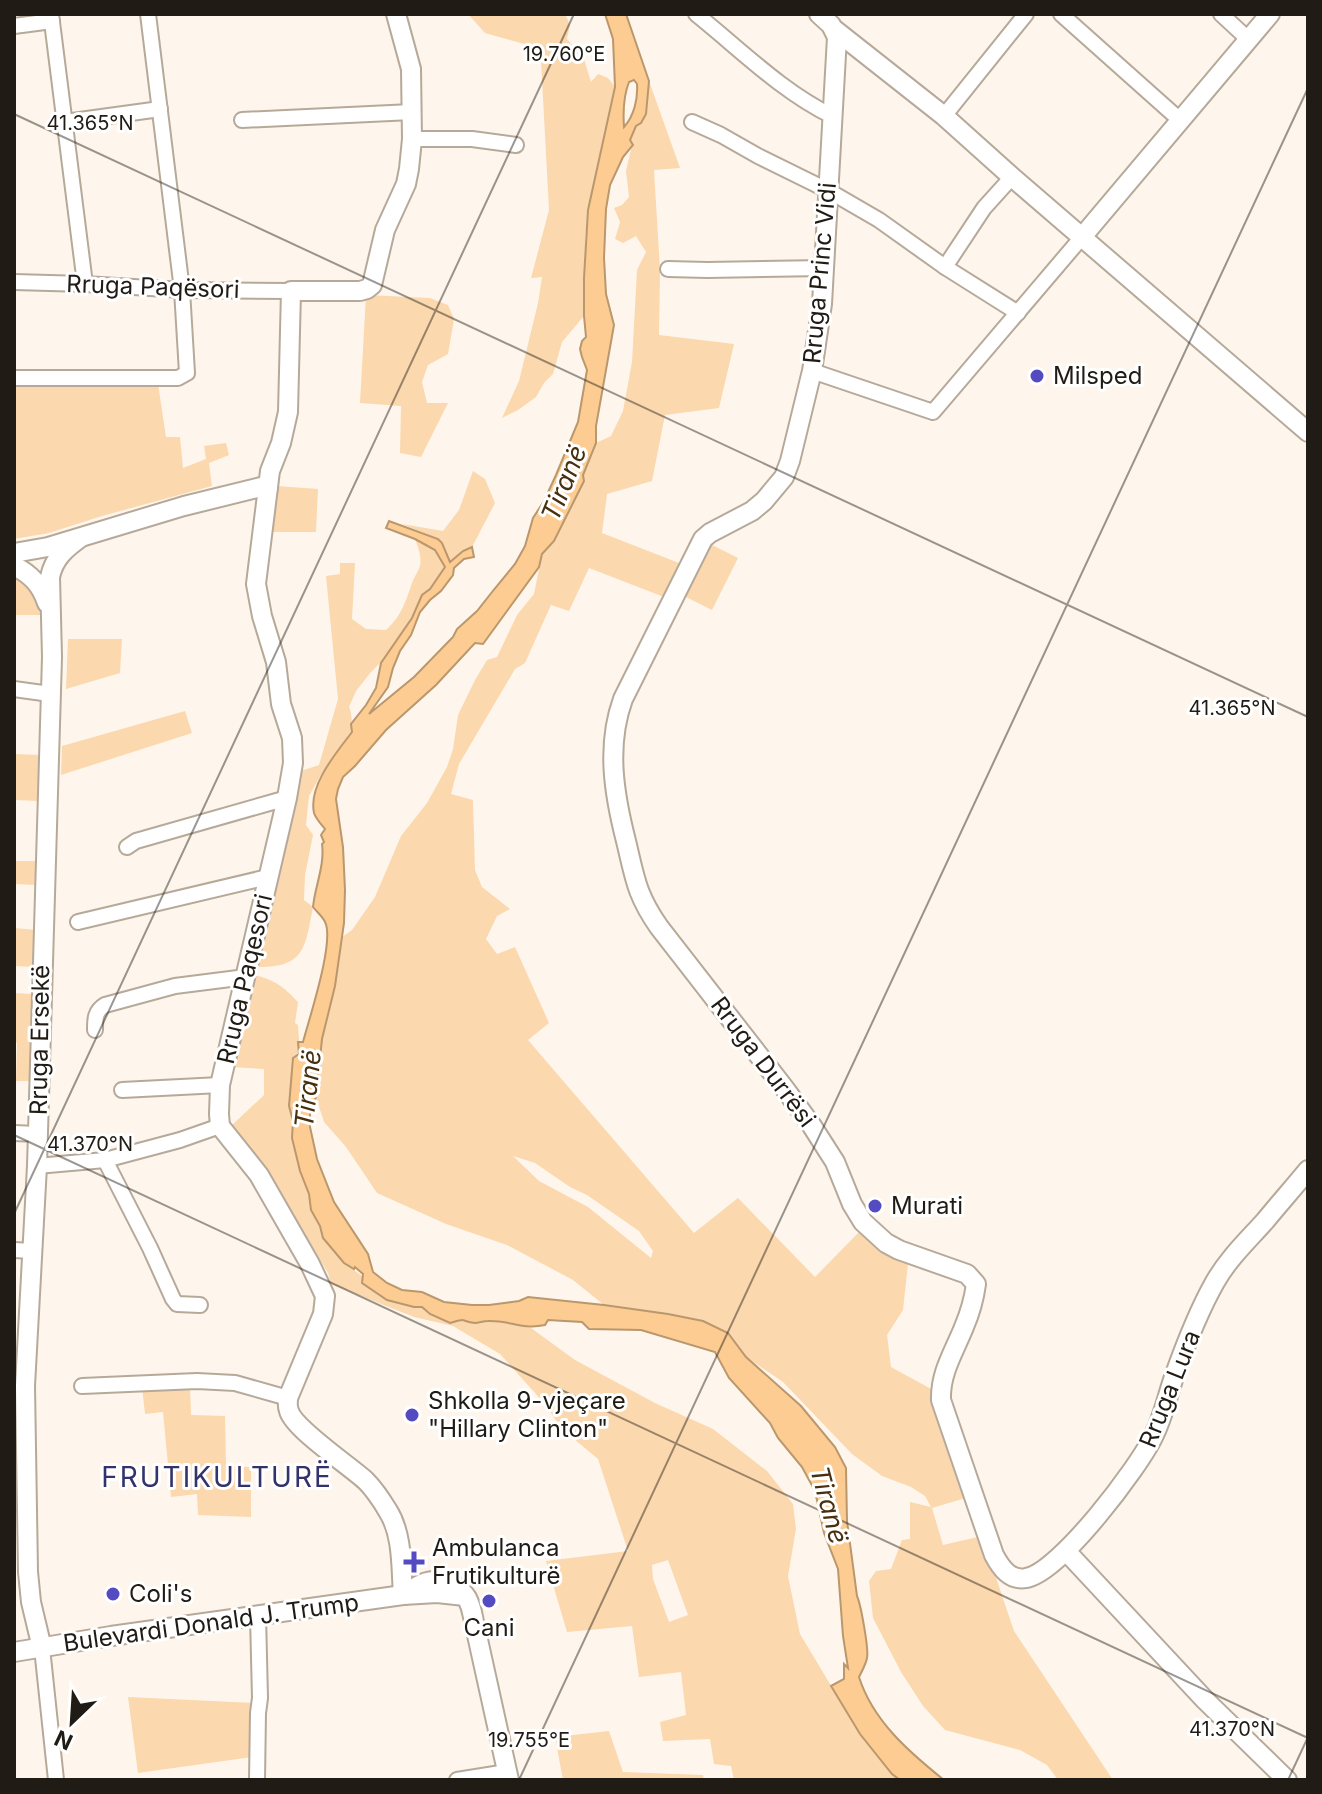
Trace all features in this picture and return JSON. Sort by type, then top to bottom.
[{"type":"street","points":[[14,378],[184,376],[188,369],[182,290],[148,14]]},
{"type":"street","points":[[291,291],[360,291],[372,285],[385,230],[406,184],[412,139],[411,69],[396,14]]},
{"type":"street","points":[[696,14],[781,85],[832,116]]},
{"type":"street","points":[[819,14],[944,116],[1308,432]]},
{"type":"street","points":[[944,116],[1026,14]]},
{"type":"street","points":[[1061,14],[1181,121]]},
{"type":"street","points":[[1221,14],[1248,39]]},
{"type":"street","points":[[812,371],[933,412],[1270,14]]},
{"type":"street","points":[[14,26],[51,18],[85,284]]},
{"type":"street","name":"Rruga Princ Vidi","points":[[741,517],[764,501],[784,477],[819,336],[829,191],[835,30]]},
{"type":"street","points":[[65,122],[160,109]]},
{"type":"street","points":[[242,120],[412,112]]},
{"type":"street","points":[[692,122],[829,191],[888,226],[1018,313]]},
{"type":"street","points":[[412,139],[472,139],[516,145]]},
{"type":"street","points":[[945,267],[984,208],[1012,177]]},
{"type":"street","points":[[668,269],[824,268]]},
{"type":"street","name":"Rruga Paqësori","points":[[14,282],[182,290],[291,291]]},
{"type":"street","name":"Rruga Paqesori","points":[[220,1126],[220,1085],[293,763],[292,738],[281,704],[276,662],[256,584],[272,462],[281,443],[288,412],[291,291]]},
{"type":"street","points":[[14,553],[80,538],[184,506],[261,487],[268,488]]},
{"type":"street","name":"Rruga Durrësi","points":[[741,517],[703,539],[616,718],[614,783],[632,873],[645,907],[659,927],[785,1089],[825,1146],[863,1222],[886,1243],[967,1274],[976,1284],[965,1327],[944,1373],[940,1387],[941,1400],[994,1555],[1008,1574]]},
{"type":"street","points":[[43,579],[62,551],[80,538]]},
{"type":"street","points":[[33,550],[42,556],[43,579]]},
{"type":"street","points":[[14,566],[43,579]]},
{"type":"street","name":"Rruga Ersekë","points":[[42,1648],[21,1572],[19,1461],[23,1251],[37,1166],[50,694],[51,622],[43,579]]},
{"type":"street","points":[[14,689],[50,694]]},
{"type":"street","points":[[127,847],[136,841],[287,798]]},
{"type":"street","points":[[78,922],[268,877]]},
{"type":"street","points":[[95,1030],[96,1014],[105,1005],[175,986],[246,977]]},
{"type":"street","points":[[122,1090],[220,1085]]},
{"type":"street","points":[[37,1166],[105,1160],[220,1126],[259,1175],[325,1296],[323,1314],[288,1398],[289,1413],[367,1482],[390,1513],[396,1529],[405,1595]]},
{"type":"street","points":[[14,1133],[37,1134]]},
{"type":"street","points":[[105,1160],[173,1299],[177,1304],[200,1305]]},
{"type":"street","name":"Rruga Lura","points":[[1008,1574],[1016,1578],[1030,1578],[1066,1551],[1144,1455],[1203,1307],[1224,1267],[1308,1170]]},
{"type":"street","points":[[82,1386],[197,1381],[235,1383],[288,1398]]},
{"type":"street","points":[[1066,1551],[1205,1700],[1287,1780]]},
{"type":"street","name":"Bulevardi Donald J. Trump","points":[[14,1652],[405,1595],[420,1584],[442,1581],[465,1596],[473,1617],[508,1776]]},
{"type":"street","points":[[257,1780],[260,1698],[258,1616]]},
{"type":"street","points":[[42,1648],[56,1780]]},
{"type":"street","points":[[457,1780],[508,1776]]},
{"type":"shaded area","points":[[468,14],[565,14],[570,25],[567,39],[584,59],[591,82],[598,74],[608,78],[615,87],[588,210],[584,316],[562,342],[553,374],[536,397],[502,418],[519,381],[542,277],[531,278],[549,210],[541,61],[528,45],[485,33]]},
{"type":"shaded area","points":[[649,81],[680,168],[654,170],[660,270],[659,335],[734,344],[719,408],[665,415],[652,481],[607,494],[602,533],[679,563],[664,597],[589,568],[569,611],[551,605],[525,663],[515,669],[459,764],[451,794],[473,800],[475,870],[482,887],[510,909],[497,916],[486,939],[497,954],[515,947],[549,1023],[528,1040],[694,1233],[738,1198],[815,1277],[861,1230],[883,1250],[908,1264],[903,1310],[887,1335],[891,1367],[933,1390],[969,1497],[932,1508],[943,1545],[982,1536],[1014,1631],[1113,1780],[1058,1780],[1047,1765],[1020,1750],[945,1730],[923,1706],[873,1618],[869,1581],[876,1571],[891,1569],[902,1540],[910,1539],[910,1502],[931,1507],[925,1496],[882,1476],[852,1454],[783,1382],[746,1357],[728,1333],[703,1321],[604,1305],[573,1280],[507,1245],[446,1224],[377,1193],[346,1147],[324,1122],[316,1097],[322,1039],[335,986],[342,937],[352,930],[375,897],[401,836],[427,803],[447,767],[458,715],[475,680],[487,660],[497,657],[517,615],[534,594],[542,554],[583,479],[596,443],[611,436],[623,411],[632,362],[637,270],[646,252],[636,236],[623,243],[615,239],[620,222],[614,208],[629,197],[626,171],[632,145],[630,140],[636,125],[646,114]],"holes":[[[513,1156],[535,1163],[639,1231],[653,1251],[651,1258],[588,1207],[539,1181]]]},
{"type":"shaded area","points":[[366,295],[430,298],[448,305],[454,319],[448,354],[428,365],[422,382],[427,403],[448,403],[421,457],[400,453],[401,406],[360,403]]},
{"type":"shaded area","points":[[158,384],[166,437],[180,437],[183,468],[206,459],[204,446],[226,443],[229,455],[209,463],[212,486],[49,533],[14,539],[14,386]]},
{"type":"shaded area","points":[[473,471],[485,479],[495,503],[472,547],[462,551],[450,563],[438,539],[402,524],[443,531],[459,510]]},
{"type":"shaded area","points":[[277,486],[318,489],[316,532],[268,532]]},
{"type":"shaded area","points":[[415,539],[435,550],[445,567],[422,596],[412,618],[381,662],[356,691],[349,707],[352,732],[309,796],[306,825],[313,835],[305,875],[304,900],[313,907],[308,934],[300,953],[284,964],[256,967],[298,772],[319,765],[338,699],[326,576],[340,574],[340,563],[355,563],[352,619],[366,629],[386,630],[402,608],[419,567],[420,555]]},
{"type":"shaded area","points":[[710,544],[738,558],[712,610],[684,596]]},
{"type":"shaded area","points":[[14,572],[40,601],[42,615],[14,615]]},
{"type":"shaded area","points":[[68,639],[122,639],[120,673],[66,689]]},
{"type":"shaded area","points":[[185,711],[192,733],[61,775],[62,746]]},
{"type":"shaded area","points":[[14,754],[41,755],[39,801],[14,800]]},
{"type":"shaded area","points":[[14,861],[38,861],[37,885],[14,884]]},
{"type":"shaded area","points":[[14,928],[37,930],[34,967],[14,966]]},
{"type":"shaded area","points":[[255,975],[279,985],[298,1002],[295,1023],[298,1025],[300,1054],[293,1058],[289,1106],[293,1120],[292,1138],[311,1210],[323,1238],[344,1263],[362,1276],[362,1283],[387,1300],[422,1307],[450,1322],[462,1319],[476,1323],[486,1320],[531,1328],[575,1360],[655,1403],[713,1429],[767,1471],[793,1504],[796,1529],[788,1576],[800,1634],[860,1734],[900,1780],[734,1780],[731,1766],[714,1764],[710,1739],[663,1741],[660,1722],[686,1715],[681,1672],[639,1677],[632,1626],[567,1632],[546,1561],[628,1551],[598,1459],[561,1428],[545,1404],[500,1354],[453,1326],[414,1317],[331,1284],[328,1273],[266,1168],[232,1125],[264,1095],[264,1069],[232,1067]],"holes":[[[668,1560],[688,1615],[669,1622],[653,1579],[652,1565]]]},
{"type":"shaded area","points":[[14,993],[32,994],[31,1081],[16,1081]]},
{"type":"shaded area","points":[[190,1385],[191,1415],[225,1416],[226,1466],[251,1467],[251,1517],[198,1515],[197,1494],[171,1497],[163,1412],[145,1414],[142,1387]]},
{"type":"shaded area","points":[[128,1697],[254,1703],[252,1757],[138,1773]]},
{"type":"shaded area","points":[[609,1731],[623,1772],[703,1775],[704,1780],[563,1780],[555,1737]]},
{"type":"water","name":"Tiranë","points":[[605,14],[626,14],[649,81],[646,114],[636,126],[630,140],[633,145],[623,157],[610,185],[606,209],[606,294],[614,325],[596,426],[596,443],[583,475],[584,481],[554,541],[542,554],[539,567],[483,644],[475,643],[343,777],[336,799],[343,847],[344,923],[335,986],[322,1039],[310,1127],[317,1159],[334,1202],[368,1254],[373,1272],[387,1283],[402,1290],[422,1292],[444,1302],[489,1305],[528,1297],[604,1305],[703,1321],[728,1333],[746,1357],[801,1406],[835,1447],[846,1468],[847,1521],[867,1653],[859,1677],[865,1693],[883,1722],[905,1747],[944,1780],[900,1780],[892,1774],[860,1734],[831,1686],[844,1679],[844,1664],[848,1668],[838,1569],[824,1533],[815,1491],[802,1467],[770,1423],[729,1378],[715,1352],[641,1330],[589,1329],[582,1322],[548,1320],[545,1325],[529,1326],[496,1321],[475,1323],[462,1320],[450,1323],[422,1307],[387,1300],[362,1283],[363,1274],[344,1263],[323,1238],[311,1210],[292,1138],[293,1121],[289,1106],[293,1058],[299,1054],[298,1042],[303,1042],[327,946],[325,922],[313,907],[324,842],[321,835],[325,829],[314,813],[315,791],[325,770],[352,732],[351,724],[376,688],[381,663],[412,618],[422,595],[445,567],[435,550],[386,528],[389,521],[438,539],[450,562],[472,547],[474,557],[464,559],[454,568],[453,575],[441,591],[420,612],[411,635],[400,651],[388,687],[369,714],[414,677],[453,637],[515,564],[578,422],[587,370],[580,349],[586,337],[584,278],[588,210],[615,87],[613,39]],"holes":[[[634,80],[637,84],[635,107],[624,127],[627,88],[629,82]]]},
{"type":"place","name":"Milsped","points":[[1037,376]]},
{"type":"place","name":"Murati","points":[[875,1206]]},
{"type":"place","name":"Shkolla 9-vjeçare \"Hillary Clinton\"","points":[[412,1415]]},
{"type":"place","name":"Ambulanca Frutikulturë","points":[[414,1562]]},
{"type":"place","name":"Coli's","points":[[113,1594]]},
{"type":"place","name":"Cani","points":[[489,1601]]},
{"type":"district","name":"FRUTIKULTURË","points":[[217,1477]]}]
